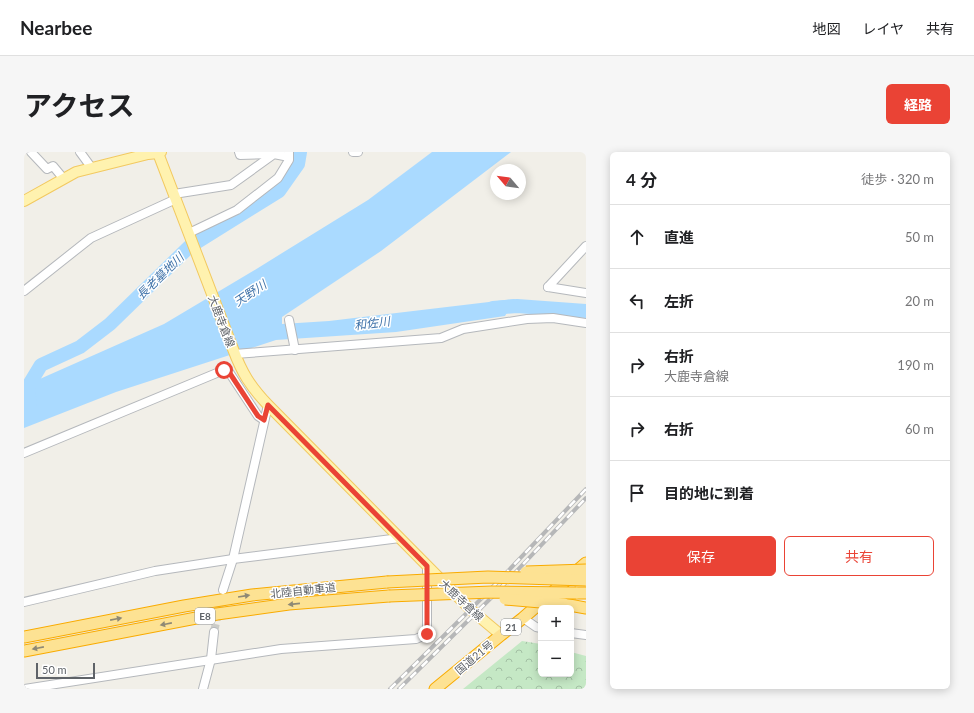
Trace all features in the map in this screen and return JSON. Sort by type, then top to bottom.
[{"type":"highway","name":"国道21号","points":[[435,689],[523,618],[586,563]]},
{"type":"highway","points":[[434,579],[497,573],[586,570]]},
{"type":"highway","name":"北陸自動車道","points":[[24,637],[252,595],[434,579],[488,578],[586,580]]},
{"type":"highway","name":"北陸自動車道","points":[[24,651],[217,614],[320,601],[492,592],[581,593]]},
{"type":"highway","points":[[389,598],[487,598],[564,604],[586,608]]},
{"type":"main road","points":[[25,198],[76,172],[91,167],[159,152]]},
{"type":"main road","name":"大鹿寺倉線","points":[[159,152],[234,352],[242,371],[252,388],[470,609],[501,635]]},
{"type":"street","points":[[31,152],[47,169],[53,166],[63,178]]},
{"type":"street","points":[[80,152],[91,167]]},
{"type":"street","points":[[189,233],[237,210],[278,178],[288,160],[289,154],[240,155],[239,152]]},
{"type":"street","points":[[353,152],[358,152]]},
{"type":"street","points":[[24,291],[91,238],[175,196],[231,185],[274,154]]},
{"type":"street","points":[[586,246],[548,287],[586,293]]},
{"type":"street","points":[[234,352],[294,346],[441,338],[463,329],[527,319],[553,318],[586,323]]},
{"type":"street","points":[[290,320],[294,346]]},
{"type":"street","points":[[24,453],[224,370],[229,372],[258,416],[264,420]]},
{"type":"street","points":[[223,590],[232,559],[268,405]]},
{"type":"street","points":[[24,602],[155,571],[232,559],[400,538]]},
{"type":"street","points":[[24,689],[282,649],[416,639],[427,634],[427,566]]},
{"type":"street","points":[[523,618],[538,627]]},
{"type":"street","points":[[203,689],[211,659],[214,632]]},
{"type":"street","points":[[574,633],[586,635]]},
{"type":"green space","points":[[522,641],[538,644],[538,677],[574,677],[574,653],[586,656],[586,689],[463,689]]},
{"type":"water","name":"天野川","points":[[432,152],[511,152],[495,164],[490,164],[490,168],[381,251],[282,317],[282,324],[329,321],[515,299],[505,316],[396,332],[276,340],[116,392],[24,428],[24,386],[164,324],[368,200]]},
{"type":"waterway","name":"長老墓地川","points":[[30,402],[27,388],[41,365],[80,347],[110,324],[189,247],[279,191],[298,164],[300,152]]},
{"type":"waterway","name":"和佐川","points":[[493,308],[517,306],[586,311]]},
{"type":"tunnel","points":[[214,632],[222,595]]},
{"type":"railway","points":[[390,689],[488,592],[586,489]]},
{"type":"railway","points":[[399,689],[492,597],[586,498]]},
{"type":"route","points":[[224,370],[229,372],[258,416],[264,420],[268,405],[427,566],[427,634]]}]
